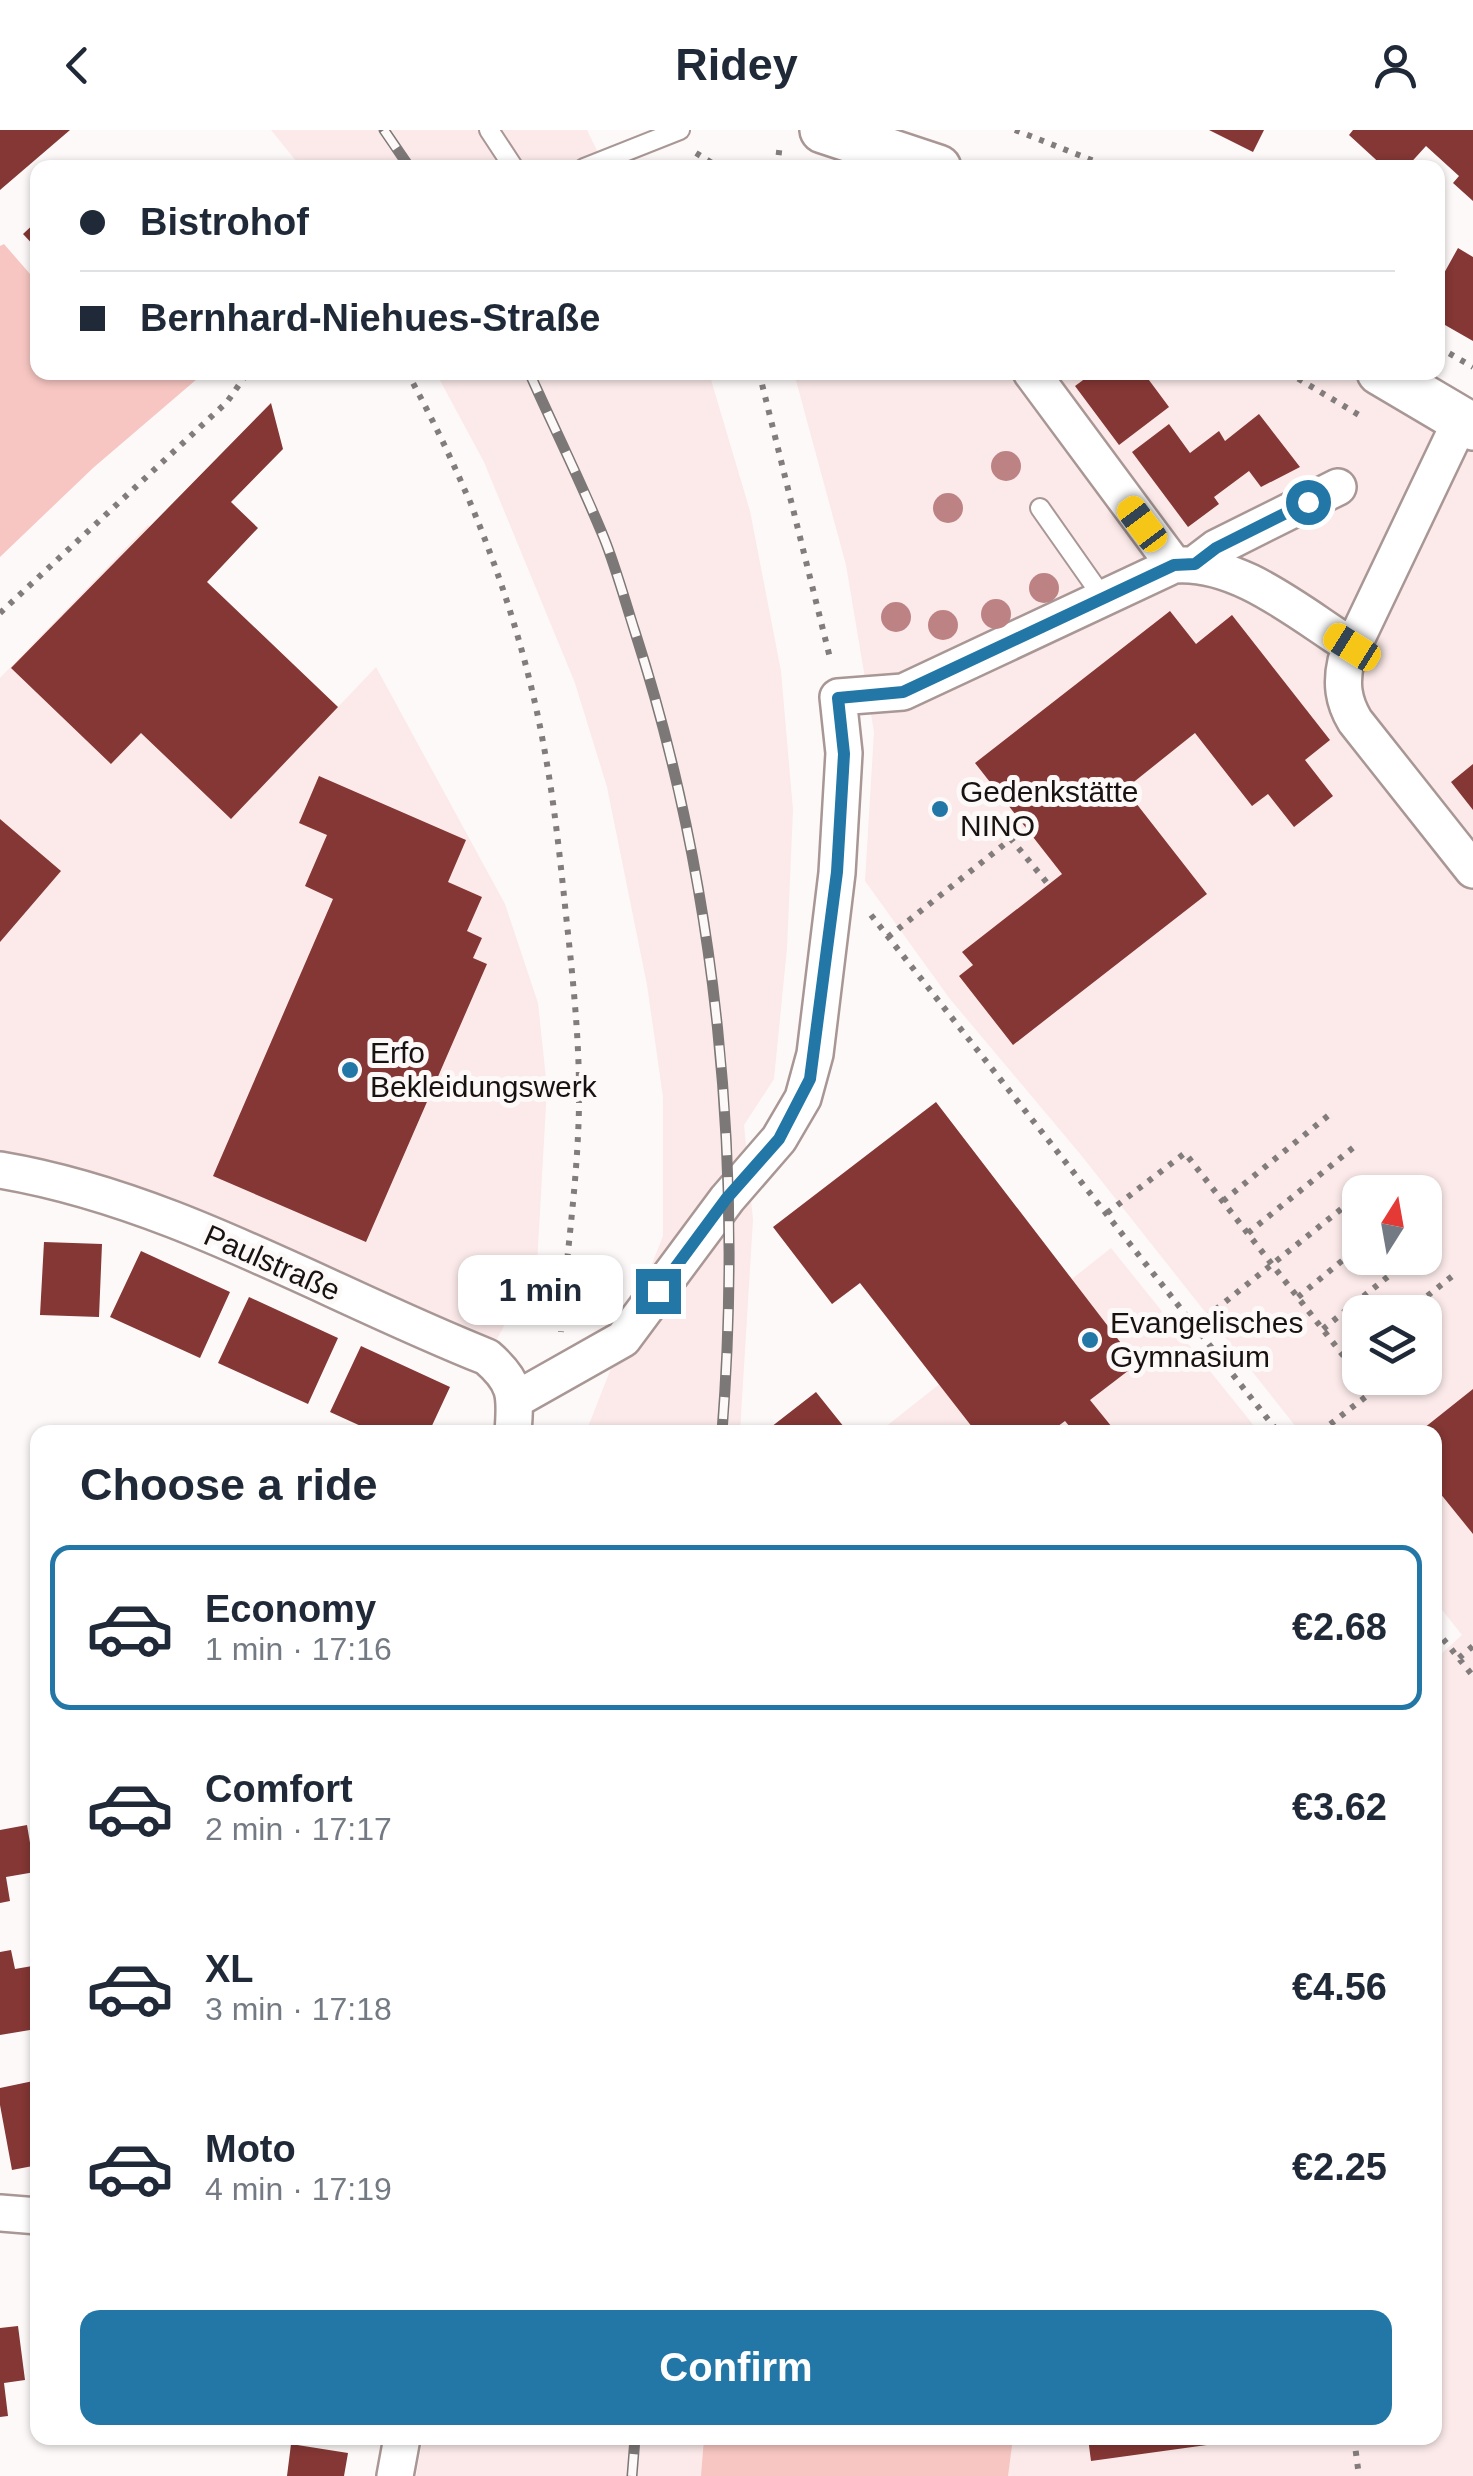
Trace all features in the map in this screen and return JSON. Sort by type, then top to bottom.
[{"type":"street","points":[[822,130],[914,160]]},
{"type":"street","points":[[1037,380],[1185,564],[1247,581],[1352,647]]},
{"type":"street","points":[[1394,380],[1467,423],[1352,647],[1343,676],[1346,707],[1473,870]]},
{"type":"street","points":[[514,1416],[573,1367],[623,1338],[726,1199],[792,1119],[810,1079],[837,872],[844,754],[838,698],[903,692],[1185,564],[1338,487]]},
{"type":"street","name":"Paulstraße","points":[[0,1170],[48,1179],[158,1214],[487,1357],[508,1375],[514,1416]]},
{"type":"street","points":[[0,2213],[30,2215]]},
{"type":"street","points":[[395,2476],[401,2445]]},
{"type":"lane","points":[[489,130],[509,160]]},
{"type":"lane","points":[[604,160],[680,130]]},
{"type":"lane","points":[[1040,508],[1104,599]]},
{"type":"path","points":[[778,160],[782,130]]},
{"type":"path","points":[[1015,130],[1092,160]]},
{"type":"path","points":[[1445,352],[1473,368]]},
{"type":"path","points":[[0,613],[227,402],[242,380]]},
{"type":"path","points":[[411,380],[480,526],[520,645],[543,741],[560,851],[578,1023],[578,1134],[561,1332],[573,1367]]},
{"type":"path","points":[[761,380],[823,621],[838,698]]},
{"type":"path","points":[[888,937],[1011,838],[1048,884]]},
{"type":"path","points":[[837,872],[1273,1425]]},
{"type":"path","points":[[1223,1201],[1329,1115]]},
{"type":"path","points":[[1248,1233],[1354,1147]]},
{"type":"path","points":[[1108,1213],[1186,1153],[1342,1352]]},
{"type":"path","points":[[1195,1326],[1342,1209]]},
{"type":"path","points":[[1298,1296],[1342,1261]]},
{"type":"path","points":[[1428,1295],[1455,1274]]},
{"type":"path","points":[[1323,1328],[1390,1275]]},
{"type":"path","points":[[1329,1425],[1368,1395]]},
{"type":"path","points":[[1442,1637],[1473,1676]]},
{"type":"path","points":[[1458,1658],[1473,1646]]},
{"type":"path","points":[[1355,2445],[1359,2476]]},
{"type":"shaded area","points":[[271,130],[587,130],[602,160],[295,160]]},
{"type":"shaded area","points":[[4,244],[30,274],[30,380],[196,380],[93,468],[0,557],[0,246]]},
{"type":"shaded area","points":[[440,380],[711,380],[750,511],[781,671],[793,810],[787,948],[774,1079],[744,1125],[753,1220],[740,1425],[589,1425],[663,1236],[663,1097],[647,985],[607,787],[575,683],[484,462]]},
{"type":"shaded area","points":[[796,380],[1430,380],[1473,404],[1473,2476],[416,2476],[422,2445],[1442,2445],[1442,1653],[1462,1635],[1442,1610],[1442,1425],[1294,1425],[1081,1155],[950,999],[865,881],[874,732],[846,565]]},
{"type":"shaded area","points":[[148,525],[338,707],[376,667],[505,904],[538,1003],[547,1088],[537,1264],[497,1339],[452,1325],[171,1197],[64,1165],[0,1152],[0,678]]},
{"type":"shaded area","name":"Evangelisches Gymnasium","points":[[1111,1248],[1253,1425],[888,1425]]},
{"type":"shaded area","points":[[703,2445],[1012,2445],[1008,2476],[701,2476]]},
{"type":"building","points":[[0,130],[70,130],[30,160],[30,164],[0,190]]},
{"type":"building","points":[[1209,130],[1264,130],[1253,152]]},
{"type":"building","points":[[1353,130],[1473,130],[1473,201],[1453,183],[1459,176],[1426,146],[1413,160],[1376,160],[1349,135]]},
{"type":"building","points":[[1458,248],[1473,257],[1473,341],[1445,325],[1445,271]]},
{"type":"building","points":[[1083,380],[1149,380],[1169,407],[1119,445],[1075,386]]},
{"type":"building","points":[[271,403],[283,449],[231,502],[258,528],[207,582],[338,707],[231,819],[141,733],[111,764],[11,668]]},
{"type":"building","points":[[1259,414],[1300,467],[1261,487],[1249,471],[1214,497],[1219,504],[1188,527],[1132,452],[1169,424],[1190,453],[1219,431],[1225,441]]},
{"type":"building","points":[[1170,611],[1196,644],[1232,615],[1330,740],[1305,760],[1333,796],[1294,827],[1268,794],[1252,806],[1195,733],[1125,789],[1207,894],[1013,1045],[959,976],[973,965],[962,952],[1062,874],[975,763]]},
{"type":"building","points":[[1473,764],[1473,810],[1451,782]]},
{"type":"building","name":"Erfo Bekleidungswerk","points":[[319,776],[466,840],[448,882],[482,897],[467,931],[482,938],[473,958],[487,964],[366,1242],[213,1176],[333,899],[305,886],[327,835],[299,823]]},
{"type":"building","points":[[0,819],[61,871],[0,942]]},
{"type":"building","points":[[936,1102],[1137,1364],[1090,1400],[1110,1425],[1068,1425],[1065,1421],[1060,1425],[971,1425],[860,1283],[832,1304],[773,1227]]},
{"type":"building","points":[[44,1242],[102,1244],[99,1317],[40,1315]]},
{"type":"building","points":[[141,1251],[230,1292],[200,1358],[110,1317]]},
{"type":"building","points":[[249,1297],[338,1338],[308,1404],[218,1363]]},
{"type":"building","points":[[361,1346],[450,1387],[432,1425],[359,1425],[330,1412]]},
{"type":"building","points":[[1473,1389],[1473,1534],[1442,1496],[1442,1425],[1428,1425]]},
{"type":"building","points":[[816,1392],[842,1425],[774,1425]]},
{"type":"building","points":[[27,1825],[30,1873],[6,1877],[10,1901],[0,1903],[0,1830]]},
{"type":"building","points":[[11,1950],[15,1969],[30,1966],[30,2030],[0,2035],[0,1952]]},
{"type":"building","points":[[30,2082],[30,2167],[12,2170],[0,2088]]},
{"type":"building","points":[[18,2326],[25,2380],[4,2383],[8,2416],[0,2417],[0,2328]]},
{"type":"building","points":[[291,2445],[348,2453],[344,2476],[287,2476]]},
{"type":"building","points":[[1089,2445],[1207,2445],[1091,2461]]},
{"type":"railway","points":[[384,130],[405,160]]},
{"type":"railway","points":[[533,380],[612,561],[663,729],[687,827],[705,927],[726,1129],[728,1331],[722,1425]]},
{"type":"railway","points":[[632,2476],[634,2445]]},
{"type":"place","name":"Gedenkstätte NINO","points":[[940,809]]},
{"type":"place","name":"Erfo Bekleidungswerk","points":[[350,1070]]},
{"type":"place","name":"Evangelisches Gymnasium","points":[[1090,1340]]},
{"type":"route","points":[[658,1291],[726,1199],[779,1139],[810,1079],[828,956],[843,792],[844,754],[838,698],[903,692],[1174,565],[1195,564],[1216,548],[1308,502]]}]
